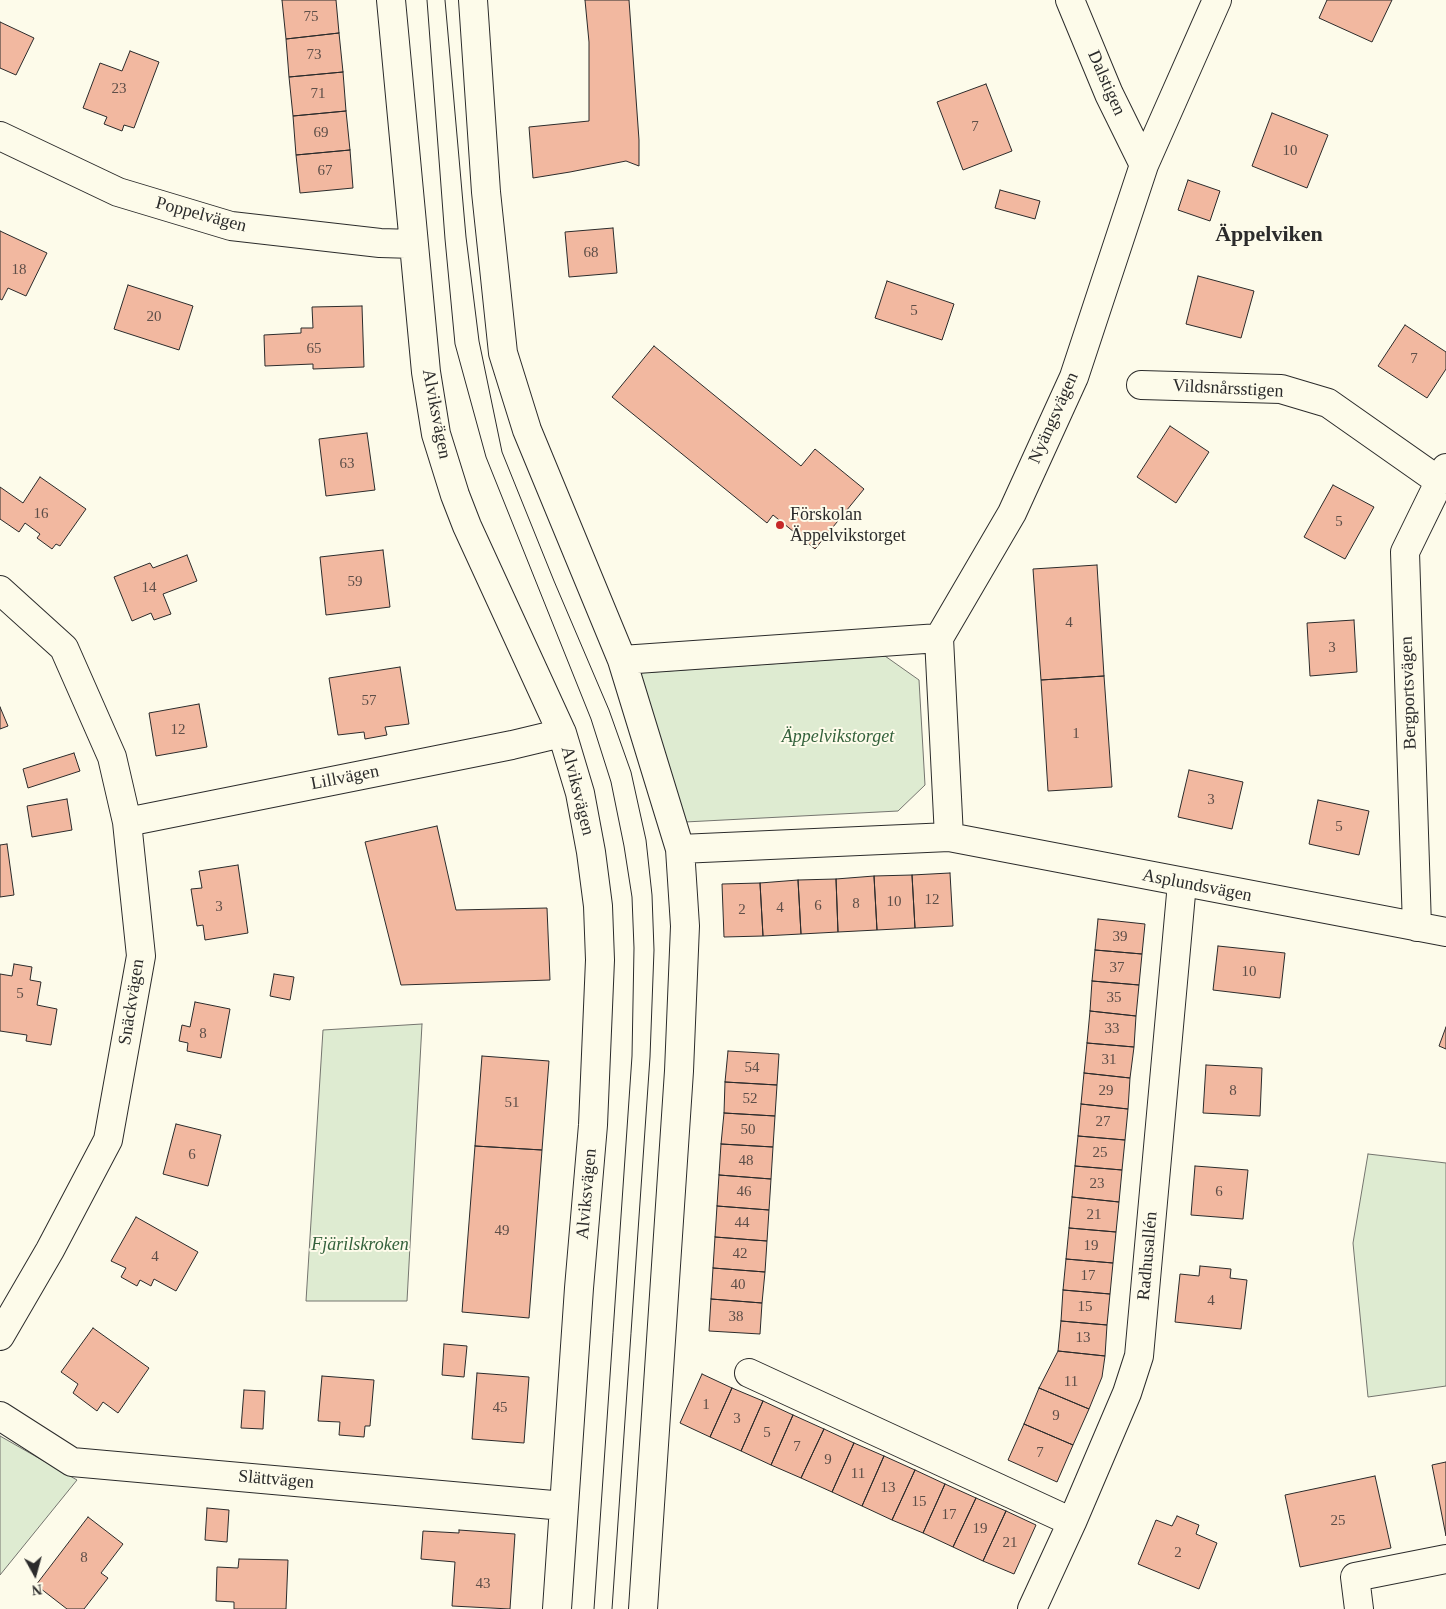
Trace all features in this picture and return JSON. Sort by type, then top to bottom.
[{"type":"street","name":"Alviksvägen","points":[[391,0],[426,372],[436,434],[467,526],[562,733],[580,793],[591,852],[598,906],[600,960],[593,1125],[579,1288],[556,1609]]},
{"type":"street","points":[[473,0],[486,192],[503,353],[527,430],[622,660],[680,849],[684,926],[679,1071],[643,1609]]},
{"type":"street","name":"Dalstigen","points":[[1070,0],[1109,94],[1144,165]]},
{"type":"street","name":"Nyängsvägen","points":[[939,638],[1012,513],[1074,377],[1144,165],[1217,0]]},
{"type":"street","name":"Poppelvägen","points":[[0,136],[118,192],[231,226],[380,243],[414,244]]},
{"type":"street","name":"Vildsnårsstigen","points":[[1141,385],[1281,389],[1328,403],[1443,474]]},
{"type":"street","name":"Bergportsvägen","points":[[1417,927],[1405,552],[1443,474]]},
{"type":"street","name":"Snäckvägen","points":[[0,590],[64,648],[112,757],[127,822],[141,956],[108,1140],[50,1250],[0,1336]]},
{"type":"street","points":[[622,660],[939,638],[949,837],[680,849]]},
{"type":"street","name":"Lillvägen","points":[[127,822],[512,745],[562,733]]},
{"type":"street","name":"Asplundsvägen","points":[[949,837],[1446,932]]},
{"type":"street","name":"Radhusallén","points":[[1032,1609],[1072,1522],[1127,1393],[1139,1356],[1182,883]]},
{"type":"street","points":[[749,1373],[1072,1522]]},
{"type":"street","name":"Slättvägen","points":[[0,1416],[72,1462],[564,1506]]},
{"type":"street","points":[[1359,1609],[1355,1577],[1446,1559]]},
{"type":"green space","name":"Äppelvikstorget","points":[[885,656],[919,680],[925,785],[898,811],[685,822],[638,673]]},
{"type":"green space","name":"Fjärilskroken","points":[[422,1024],[407,1301],[306,1301],[323,1030]]},
{"type":"green space","points":[[1368,1154],[1446,1163],[1446,1386],[1368,1397],[1353,1243]]},
{"type":"green space","points":[[0,1436],[77,1480],[0,1575]]},
{"type":"building","points":[[282,0],[336,0],[339,33],[286,39]]},
{"type":"building","points":[[585,0],[629,0],[639,140],[639,166],[626,161],[533,178],[529,127],[589,121],[589,42]]},
{"type":"building","points":[[1327,0],[1392,0],[1372,42],[1319,18]]},
{"type":"building","points":[[0,22],[34,38],[16,75],[0,68]]},
{"type":"building","points":[[339,33],[343,72],[289,77],[286,39]]},
{"type":"building","points":[[130,51],[159,62],[134,128],[124,125],[122,131],[104,124],[107,117],[83,108],[100,63],[122,71]]},
{"type":"building","points":[[343,72],[346,111],[293,116],[289,77]]},
{"type":"building","points":[[986,84],[1012,151],[963,170],[937,102]]},
{"type":"building","points":[[346,111],[350,150],[296,155],[293,116]]},
{"type":"building","points":[[1272,113],[1328,135],[1307,188],[1252,166]]},
{"type":"building","points":[[350,150],[353,188],[300,193],[296,155]]},
{"type":"building","points":[[1188,180],[1220,191],[1210,221],[1178,210]]},
{"type":"building","points":[[1000,190],[1040,201],[1035,219],[995,208]]},
{"type":"building","points":[[613,228],[617,273],[569,277],[565,232]]},
{"type":"building","points":[[0,231],[47,253],[26,296],[8,288],[2,300],[0,299]]},
{"type":"building","points":[[1198,276],[1254,291],[1241,338],[1186,324]]},
{"type":"building","points":[[887,281],[954,304],[942,340],[875,318]]},
{"type":"building","points":[[128,285],[193,306],[179,350],[114,329]]},
{"type":"building","points":[[362,306],[364,367],[313,369],[313,364],[265,366],[264,335],[301,333],[301,328],[313,328],[312,307]]},
{"type":"building","points":[[1405,325],[1446,352],[1446,369],[1427,398],[1378,366]]},
{"type":"building","points":[[654,346],[801,466],[815,449],[864,489],[815,549],[773,515],[767,523],[612,397]]},
{"type":"building","points":[[1170,426],[1209,452],[1176,503],[1137,477]]},
{"type":"building","points":[[367,433],[375,490],[326,496],[319,439]]},
{"type":"building","points":[[40,477],[86,509],[60,546],[56,544],[52,549],[37,538],[40,534],[25,523],[19,532],[0,519],[0,487],[23,503]]},
{"type":"building","points":[[1333,485],[1374,507],[1345,559],[1304,537]]},
{"type":"building","points":[[383,550],[390,607],[326,615],[320,557]]},
{"type":"building","points":[[187,555],[197,581],[163,594],[171,614],[154,620],[151,613],[132,621],[114,577],[150,563],[153,568]]},
{"type":"building","points":[[1097,565],[1104,676],[1041,680],[1033,569]]},
{"type":"building","points":[[1354,620],[1357,672],[1310,676],[1307,623]]},
{"type":"building","points":[[400,667],[409,724],[385,727],[387,735],[365,739],[364,732],[338,735],[329,678]]},
{"type":"building","points":[[1104,676],[1112,787],[1048,791],[1041,680]]},
{"type":"building","points":[[199,704],[207,747],[156,756],[149,713]]},
{"type":"building","points":[[0,707],[8,726],[0,729]]},
{"type":"building","points":[[74,753],[80,771],[28,788],[23,769]]},
{"type":"building","points":[[1189,770],[1243,782],[1232,829],[1178,817]]},
{"type":"building","points":[[67,799],[72,830],[32,837],[27,806]]},
{"type":"building","points":[[1318,800],[1369,811],[1359,855],[1309,844]]},
{"type":"building","points":[[437,826],[456,910],[547,908],[550,980],[401,985],[365,842]]},
{"type":"building","points":[[7,844],[14,895],[0,897],[0,845]]},
{"type":"building","points":[[238,865],[248,933],[205,940],[203,925],[197,926],[191,889],[202,888],[199,871]]},
{"type":"building","points":[[950,873],[953,926],[915,928],[912,875]]},
{"type":"building","points":[[912,875],[915,928],[877,930],[874,876]]},
{"type":"building","points":[[874,876],[877,930],[838,932],[836,879]]},
{"type":"building","points":[[836,879],[838,932],[801,934],[798,880]]},
{"type":"building","points":[[798,880],[801,934],[763,936],[760,883]]},
{"type":"building","points":[[760,883],[763,936],[724,937],[722,884]]},
{"type":"building","points":[[1098,919],[1145,924],[1142,954],[1095,950]]},
{"type":"building","points":[[1218,946],[1285,953],[1280,998],[1213,990]]},
{"type":"building","points":[[1095,950],[1142,954],[1139,985],[1092,981]]},
{"type":"building","points":[[14,964],[32,967],[30,980],[41,982],[37,1005],[57,1009],[51,1045],[26,1041],[27,1035],[0,1031],[0,974],[12,976]]},
{"type":"building","points":[[274,974],[294,977],[290,1000],[270,996]]},
{"type":"building","points":[[1092,981],[1139,985],[1136,1016],[1090,1011]]},
{"type":"building","points":[[195,1002],[230,1009],[221,1058],[187,1051],[188,1043],[179,1041],[182,1025],[190,1027]]},
{"type":"building","points":[[1090,1011],[1136,1016],[1134,1047],[1087,1043]]},
{"type":"building","points":[[1446,1027],[1446,1049],[1439,1046]]},
{"type":"building","points":[[1087,1043],[1134,1047],[1130,1078],[1084,1073]]},
{"type":"building","points":[[728,1051],[779,1054],[777,1085],[725,1082]]},
{"type":"building","points":[[482,1056],[549,1061],[542,1150],[475,1146]]},
{"type":"building","points":[[1206,1065],[1262,1068],[1260,1116],[1203,1113]]},
{"type":"building","points":[[1084,1073],[1130,1078],[1128,1109],[1081,1104]]},
{"type":"building","points":[[725,1082],[777,1085],[775,1116],[724,1113]]},
{"type":"building","points":[[1081,1104],[1128,1109],[1125,1140],[1078,1136]]},
{"type":"building","points":[[724,1113],[775,1116],[773,1147],[721,1144]]},
{"type":"building","points":[[176,1124],[221,1135],[208,1186],[163,1174]]},
{"type":"building","points":[[1078,1136],[1125,1140],[1122,1170],[1075,1166]]},
{"type":"building","points":[[721,1144],[773,1147],[771,1179],[719,1175]]},
{"type":"building","points":[[475,1146],[542,1150],[529,1318],[462,1312]]},
{"type":"building","points":[[1075,1166],[1122,1170],[1119,1202],[1072,1197]]},
{"type":"building","points":[[1195,1166],[1248,1170],[1243,1219],[1191,1215]]},
{"type":"building","points":[[719,1175],[771,1179],[769,1210],[717,1206]]},
{"type":"building","points":[[1072,1197],[1119,1202],[1116,1232],[1069,1228]]},
{"type":"building","points":[[717,1206],[769,1210],[767,1241],[715,1237]]},
{"type":"building","points":[[136,1217],[198,1252],[176,1291],[154,1279],[151,1286],[140,1280],[137,1286],[121,1277],[126,1268],[111,1261]]},
{"type":"building","points":[[1069,1228],[1116,1232],[1113,1263],[1066,1259]]},
{"type":"building","points":[[715,1237],[767,1241],[765,1272],[713,1268]]},
{"type":"building","points":[[1066,1259],[1113,1263],[1110,1294],[1063,1290]]},
{"type":"building","points":[[1200,1266],[1231,1269],[1230,1278],[1247,1280],[1241,1329],[1175,1322],[1180,1274],[1199,1276]]},
{"type":"building","points":[[713,1268],[765,1272],[762,1303],[711,1299]]},
{"type":"building","points":[[1063,1290],[1110,1294],[1107,1325],[1061,1321]]},
{"type":"building","points":[[711,1299],[762,1303],[760,1334],[709,1331]]},
{"type":"building","points":[[1061,1321],[1107,1325],[1105,1356],[1058,1351]]},
{"type":"building","points":[[93,1328],[149,1368],[118,1413],[103,1402],[97,1411],[73,1393],[78,1384],[61,1372]]},
{"type":"building","points":[[444,1344],[467,1346],[464,1377],[442,1375]]},
{"type":"building","points":[[1058,1351],[1105,1356],[1102,1377],[1089,1409],[1039,1388]]},
{"type":"building","points":[[477,1373],[529,1377],[524,1443],[472,1439]]},
{"type":"building","points":[[702,1374],[732,1388],[710,1437],[680,1423]]},
{"type":"building","points":[[322,1376],[374,1380],[370,1426],[365,1426],[364,1437],[339,1435],[340,1422],[318,1421]]},
{"type":"building","points":[[732,1388],[763,1401],[741,1451],[710,1437]]},
{"type":"building","points":[[1039,1388],[1089,1409],[1073,1445],[1024,1424]]},
{"type":"building","points":[[244,1390],[265,1391],[263,1429],[241,1428]]},
{"type":"building","points":[[763,1401],[793,1415],[771,1465],[741,1451]]},
{"type":"building","points":[[793,1415],[824,1429],[801,1478],[771,1465]]},
{"type":"building","points":[[1024,1424],[1073,1445],[1057,1482],[1008,1460]]},
{"type":"building","points":[[824,1429],[854,1443],[832,1492],[801,1478]]},
{"type":"building","points":[[854,1443],[884,1456],[862,1506],[832,1492]]},
{"type":"building","points":[[884,1456],[915,1470],[892,1520],[862,1506]]},
{"type":"building","points":[[1446,1462],[1446,1536],[1432,1465]]},
{"type":"building","points":[[915,1470],[945,1484],[923,1533],[892,1520]]},
{"type":"building","points":[[1375,1476],[1391,1548],[1300,1567],[1285,1495]]},
{"type":"building","points":[[945,1484],[976,1498],[953,1547],[923,1533]]},
{"type":"building","points":[[976,1498],[1006,1511],[983,1561],[953,1547]]},
{"type":"building","points":[[207,1508],[229,1510],[227,1542],[205,1540]]},
{"type":"building","points":[[1006,1511],[1036,1525],[1014,1574],[983,1561]]},
{"type":"building","points":[[1177,1516],[1199,1525],[1196,1534],[1217,1543],[1199,1589],[1138,1564],[1156,1520],[1172,1526]]},
{"type":"building","points":[[88,1517],[123,1544],[101,1573],[108,1578],[84,1609],[67,1609],[36,1585]]},
{"type":"building","points":[[459,1530],[515,1534],[510,1609],[452,1606],[455,1562],[421,1559],[423,1531],[459,1533]]},
{"type":"building","points":[[239,1559],[288,1560],[286,1609],[234,1609],[234,1602],[216,1601],[217,1567],[238,1568]]},
{"type":"tram line","points":[[427,0],[455,344],[486,457],[591,719],[611,782],[632,897],[634,948],[632,1056],[594,1609]]},
{"type":"tram line","points":[[445,0],[466,237],[479,341],[502,452],[609,710],[631,772],[646,840],[652,895],[654,950],[650,1057],[612,1609]]},
{"type":"place","name":"Förskolan Äppelvikstorget","points":[[780,525]]},
{"type":"district","name":"Äppelviken","points":[[1269,235]]}]
